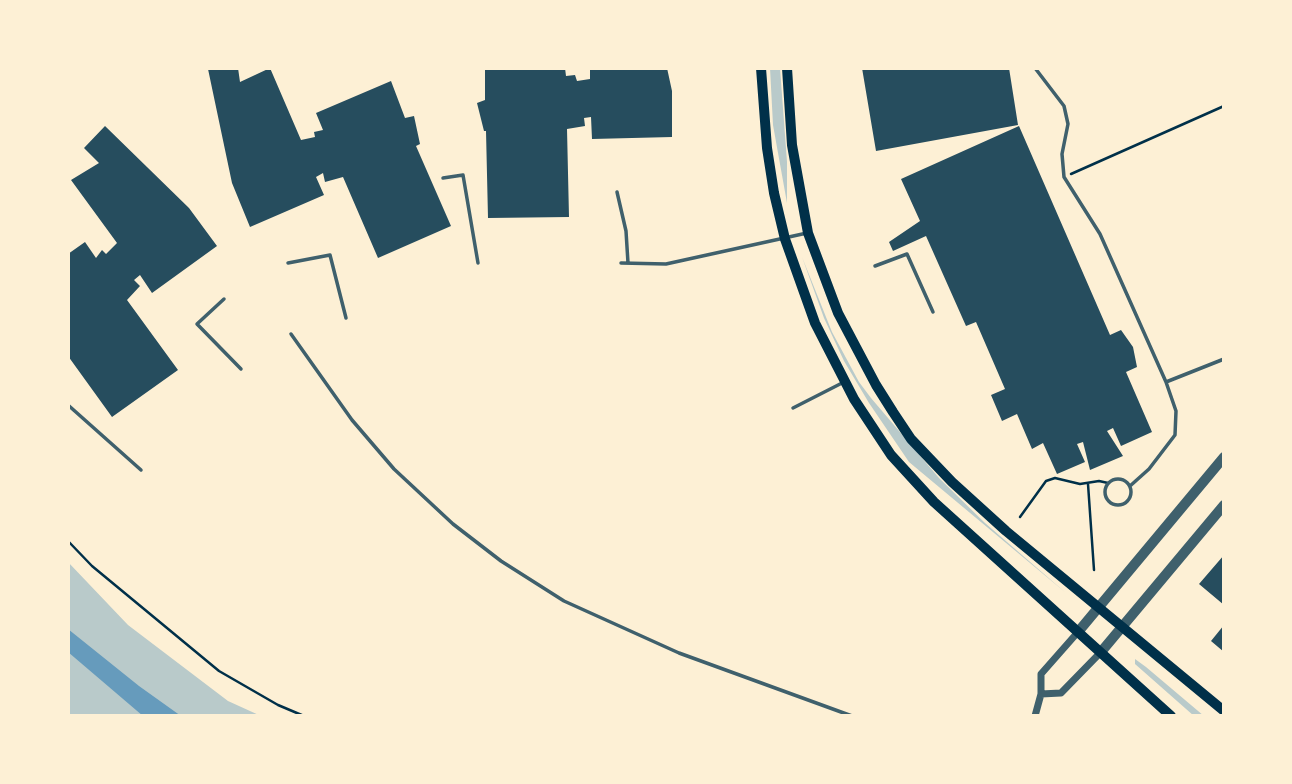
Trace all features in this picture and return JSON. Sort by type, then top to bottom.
[{"type":"main road","points":[[761,68],[767,148],[785,239],[815,323],[871,426],[912,479],[988,554],[1171,716]]},
{"type":"main road","points":[[786,68],[792,145],[808,233],[838,313],[856,350],[911,439],[976,503],[1224,711]]},
{"type":"street","points":[[1035,716],[1041,694],[1041,674],[1224,457]]},
{"type":"street","points":[[1041,694],[1061,693],[1101,652],[1224,505]]},
{"type":"lane","points":[[1035,68],[1064,106],[1068,124],[1062,154],[1064,177],[1100,234],[1166,382],[1176,411],[1175,435],[1149,469],[1130,486]]},
{"type":"lane","points":[[443,178],[463,175],[478,263]]},
{"type":"lane","points":[[617,192],[626,231],[628,263]]},
{"type":"lane","points":[[621,263],[666,264],[808,233]]},
{"type":"lane","points":[[875,266],[907,254],[933,312]]},
{"type":"lane","points":[[288,263],[330,255],[346,318]]},
{"type":"lane","points":[[224,299],[197,324],[241,369]]},
{"type":"lane","points":[[291,334],[352,420],[394,469],[453,524],[501,561],[565,601],[679,653],[852,716]]},
{"type":"lane","points":[[1166,382],[1224,359]]},
{"type":"lane","points":[[793,408],[845,382]]},
{"type":"lane","points":[[68,405],[141,470]]},
{"type":"lane","points":[[1122,479],[1132,490],[1129,500],[1116,506],[1105,497],[1108,483],[1122,479]]},
{"type":"path","points":[[1064,177],[1224,106]]},
{"type":"path","points":[[1020,517],[1046,481],[1055,478],[1073,483],[1108,483]]},
{"type":"path","points":[[1088,484],[1094,570]]},
{"type":"path","points":[[68,541],[92,566],[219,671],[278,705],[304,716]]},
{"type":"shaded area","points":[[770,68],[780,68],[787,162],[787,203],[773,125]]},
{"type":"shaded area","points":[[802,257],[832,332],[859,382],[871,398],[939,478],[985,523],[1066,593],[909,462],[844,361],[824,318]]},
{"type":"shaded area","points":[[68,562],[128,625],[228,701],[261,716],[68,716]]},
{"type":"shaded area","points":[[1135,659],[1204,716],[1194,716],[1135,664]]},
{"type":"water","points":[[68,629],[181,716],[143,716],[68,652]]},
{"type":"building","points":[[238,68],[240,82],[270,68],[301,140],[315,137],[314,132],[323,130],[316,113],[391,81],[405,118],[414,116],[420,144],[416,146],[451,226],[378,258],[343,177],[325,182],[323,173],[316,177],[324,195],[250,227],[232,183],[208,69]]},
{"type":"building","points":[[485,68],[565,68],[566,76],[575,75],[577,81],[590,79],[590,68],[667,68],[672,91],[672,137],[592,139],[591,117],[584,118],[585,126],[567,129],[569,217],[488,218],[486,131],[477,103],[485,100]]},
{"type":"building","points":[[862,68],[1009,68],[1018,125],[876,151]]},
{"type":"building","points":[[105,126],[189,208],[217,246],[152,293],[140,275],[134,280],[140,286],[127,300],[178,370],[112,417],[68,356],[68,254],[85,242],[96,258],[102,250],[106,254],[117,243],[71,180],[99,163],[84,148]]},
{"type":"building","points":[[1019,126],[1110,335],[1121,330],[1133,347],[1137,367],[1126,372],[1152,432],[1121,446],[1113,428],[1107,431],[1123,456],[1090,470],[1083,442],[1077,444],[1085,462],[1057,474],[1043,443],[1032,449],[1017,414],[1002,421],[991,395],[1005,389],[976,322],[966,326],[926,236],[893,251],[889,242],[920,221],[901,179]]},
{"type":"building","points":[[1224,555],[1224,605],[1199,584]]},
{"type":"building","points":[[1224,625],[1224,652],[1211,641]]}]
